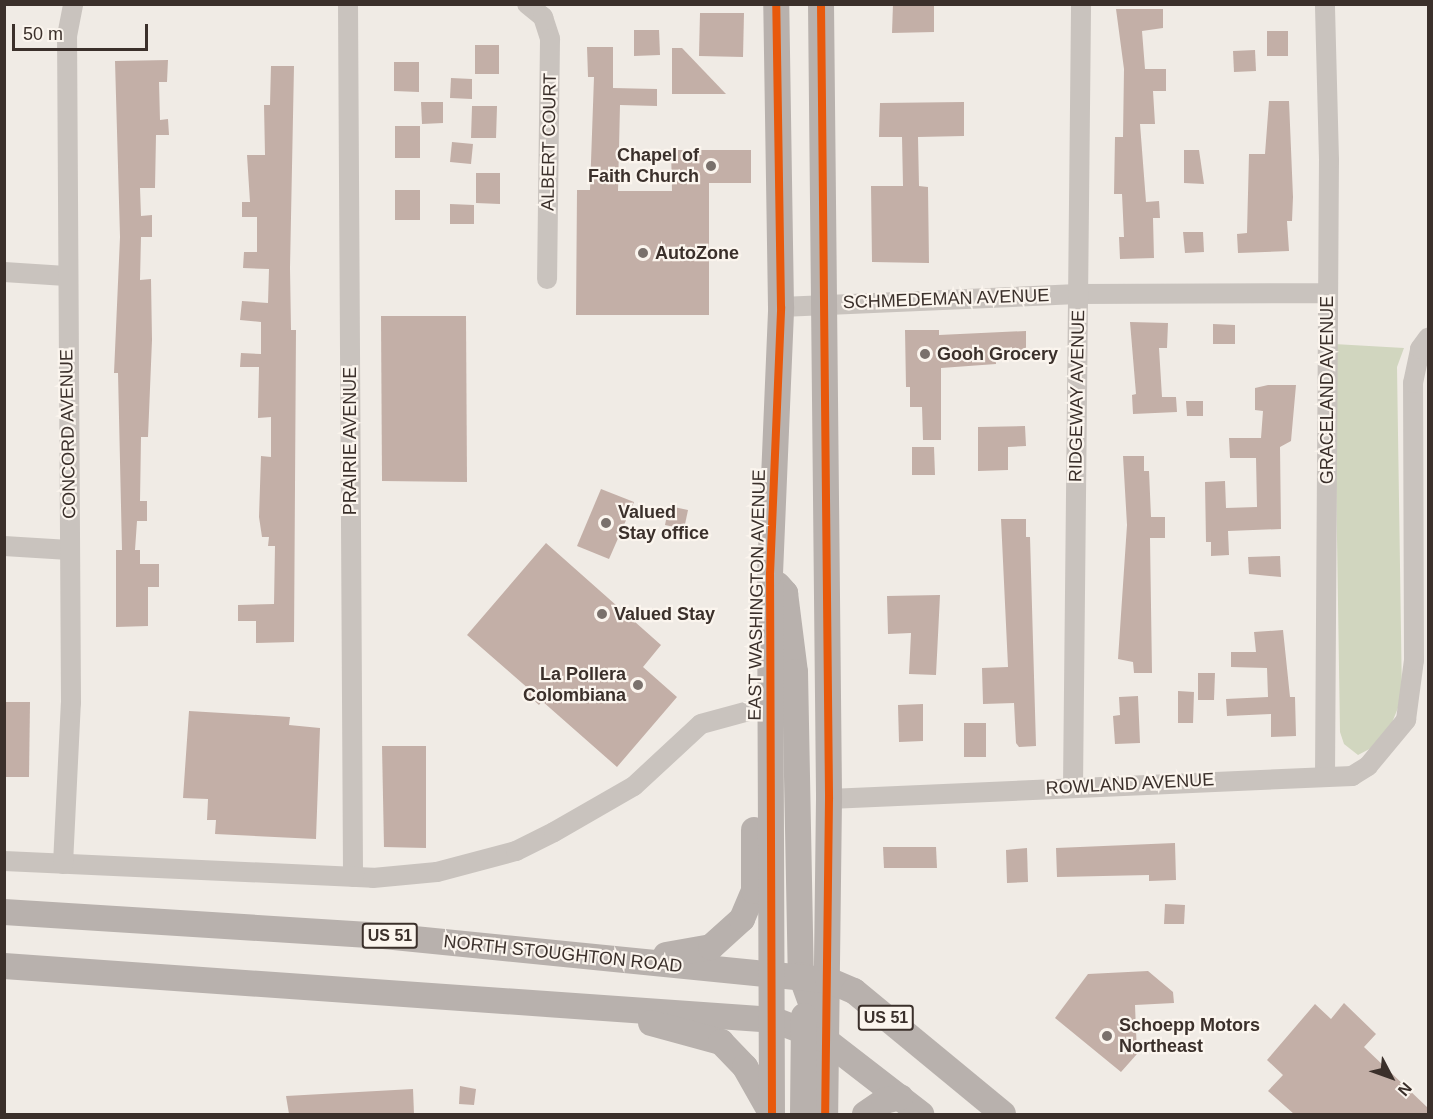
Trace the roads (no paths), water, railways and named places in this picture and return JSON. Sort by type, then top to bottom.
[{"type":"main road","name":"EAST WASHINGTON AVENUE","points":[[772,1114],[774,972],[770,574],[781,307],[776,4]]},
{"type":"main road","points":[[803,1114],[815,1035],[828,980],[829,799],[822,304],[821,4]]},
{"type":"main road","points":[[770,574],[785,593],[795,672],[801,975],[815,1035],[825,1114]]},
{"type":"main road","points":[[568,955],[676,955],[711,946],[735,928],[754,891],[755,752],[770,736]]},
{"type":"main road","name":"NORTH STOUGHTON ROAD","points":[[4,912],[341,932],[568,955],[774,972],[828,980],[854,991],[1003,1114]]},
{"type":"main road","name":"US 51","points":[[4,966],[774,1020],[815,1035],[921,1114]]},
{"type":"main road","points":[[774,972],[797,997],[815,1035]]},
{"type":"main road","points":[[610,1010],[722,1042],[746,1066],[772,1114]]},
{"type":"main road","points":[[865,1114],[884,1101],[901,1097]]},
{"type":"street","name":"CONCORD AVENUE","points":[[63,864],[70,703],[66,276],[67,36],[74,4]]},
{"type":"street","name":"PRAIRIE AVENUE","points":[[348,4],[353,878]]},
{"type":"street","name":"RIDGEWAY AVENUE","points":[[1073,787],[1081,4]]},
{"type":"street","name":"GRACELAND AVENUE","points":[[1325,4],[1327,293],[1325,776]]},
{"type":"street","name":"ALBERT COURT","points":[[531,7],[550,39],[547,279]]},
{"type":"street","points":[[4,272],[66,276]]},
{"type":"street","name":"SCHMEDEMAN AVENUE","points":[[781,307],[1078,294],[1327,293]]},
{"type":"street","name":"ROWLAND AVENUE","points":[[829,799],[1352,776],[1368,766],[1406,720],[1414,660],[1413,383],[1420,350],[1428,338]]},
{"type":"street","points":[[4,546],[69,549]]},
{"type":"street","points":[[4,861],[353,878],[437,872],[516,851],[634,786],[701,724],[771,705]]},
{"type":"place","name":"Chapel of Faith Church","points":[[711,166]]},
{"type":"place","name":"AutoZone","points":[[643,253]]},
{"type":"place","name":"Gooh Grocery","points":[[925,354]]},
{"type":"place","name":"Valued Stay office","points":[[606,523]]},
{"type":"place","name":"Valued Stay","points":[[602,614]]},
{"type":"place","name":"La Pollera Colombiana","points":[[638,685]]},
{"type":"place","name":"Schoepp Motors Northeast","points":[[1107,1036]]}]
